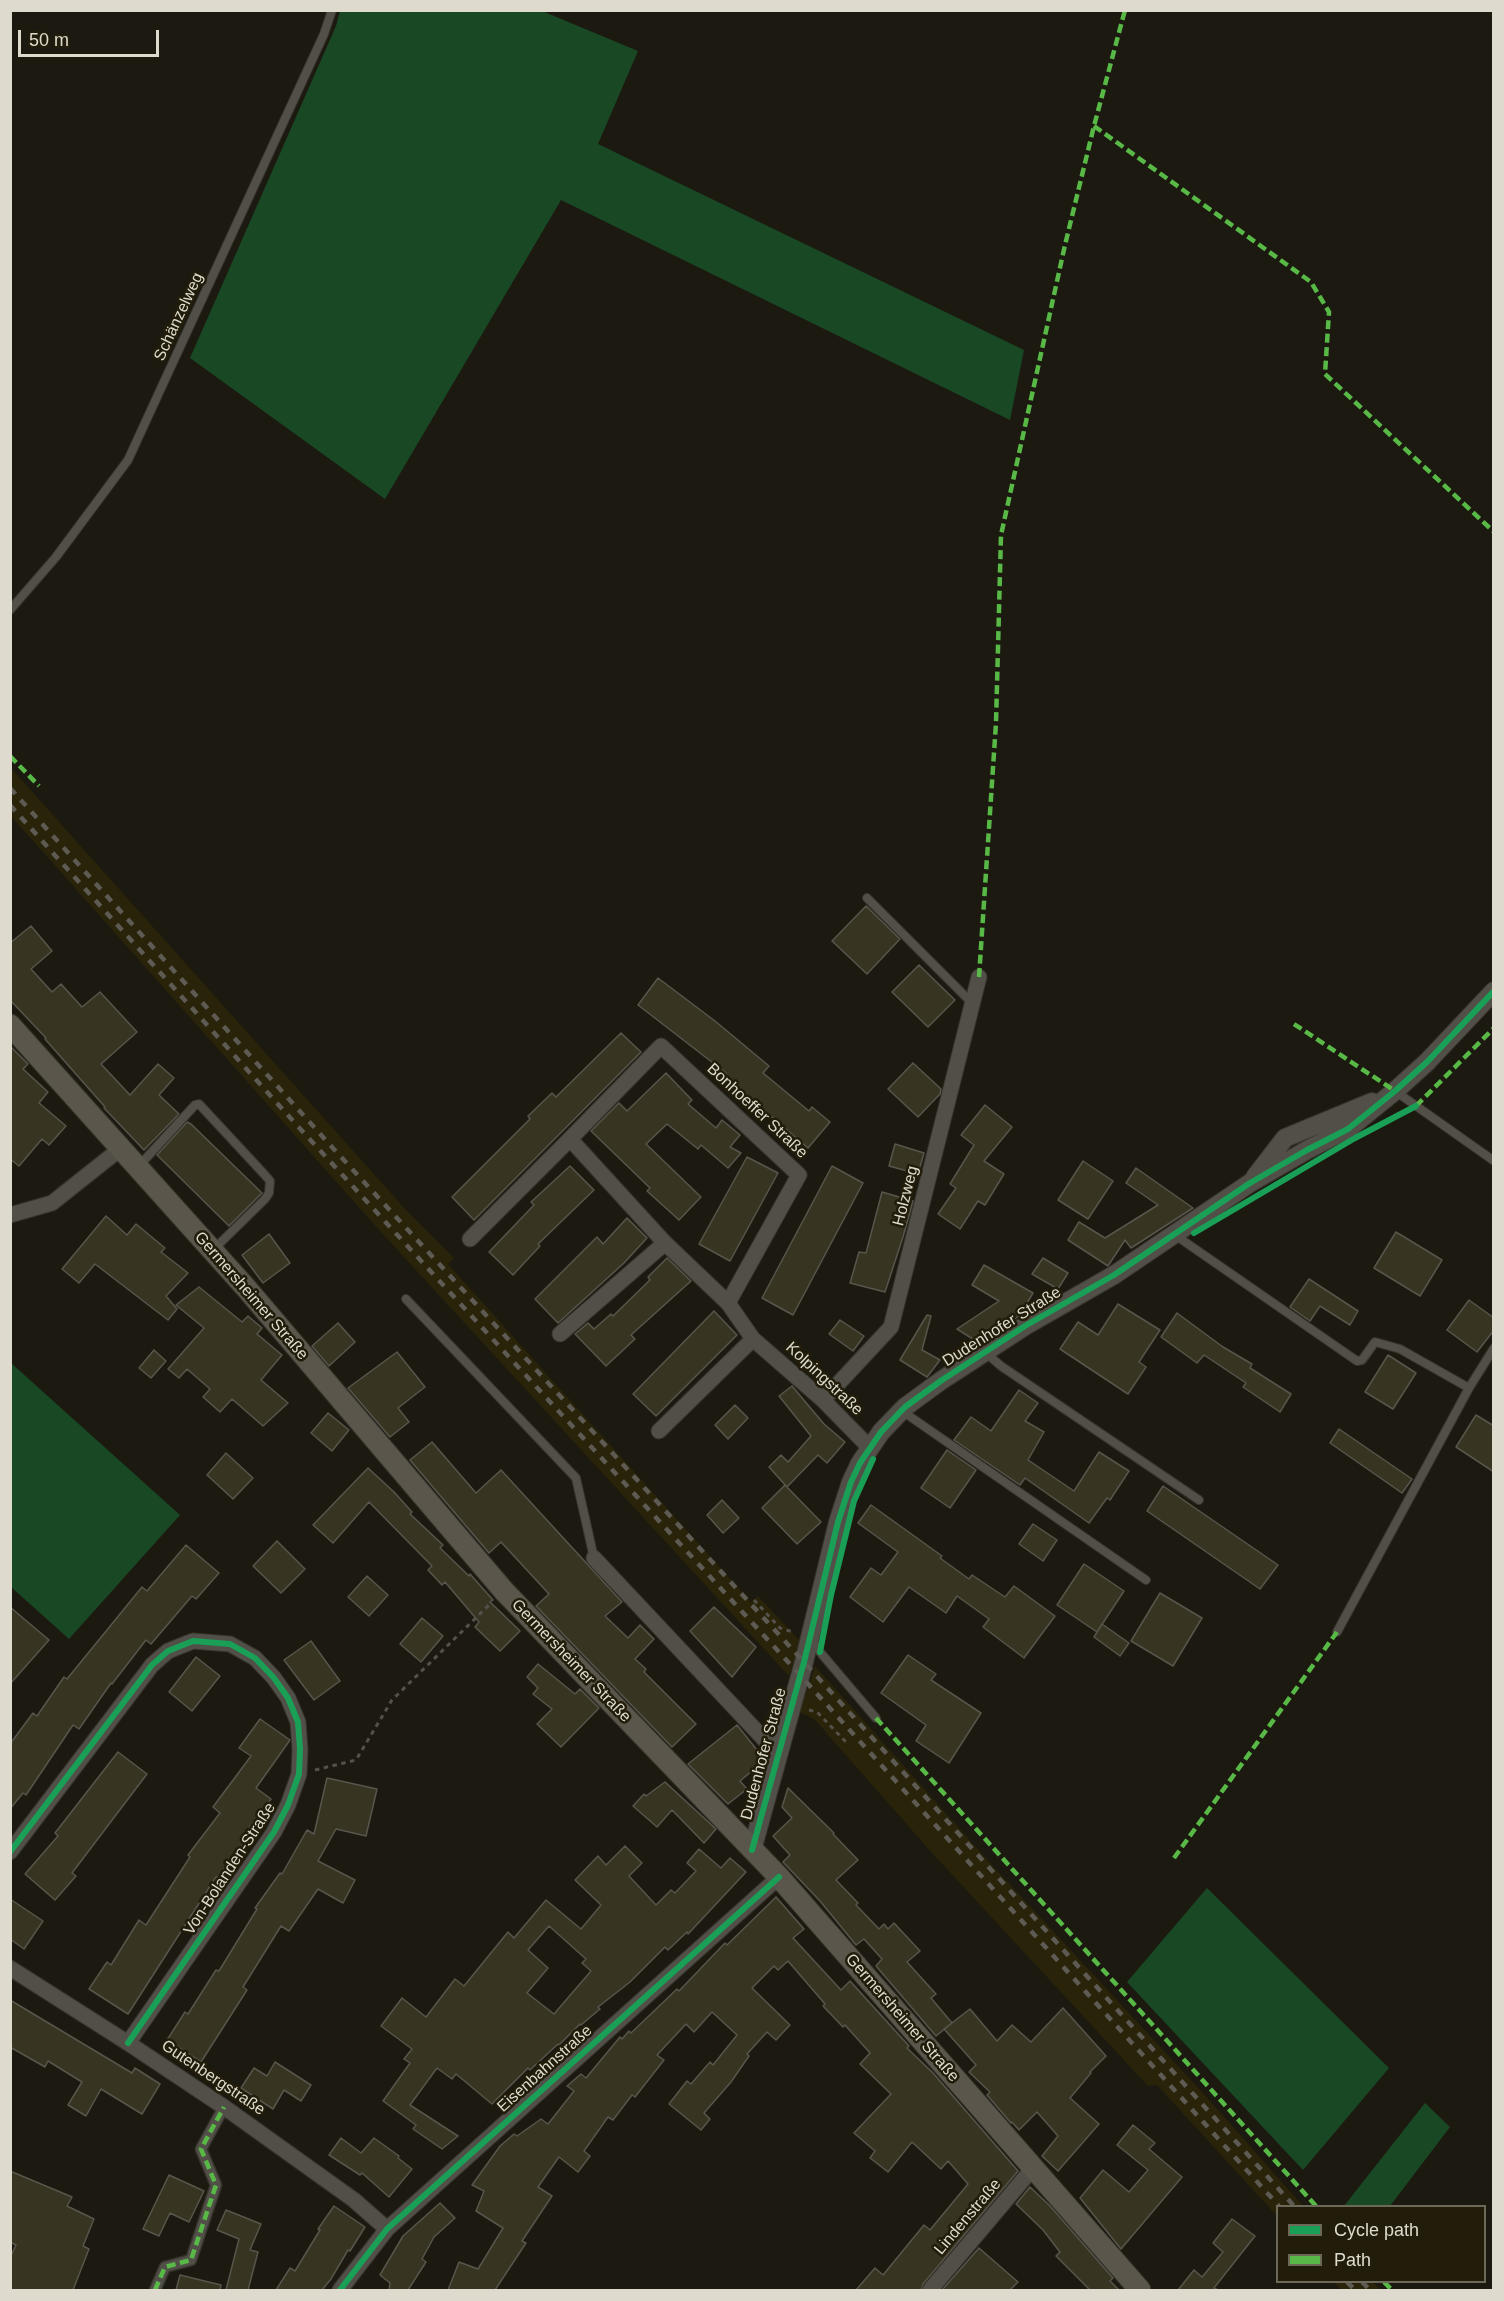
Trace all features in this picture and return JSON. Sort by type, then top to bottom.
[{"type":"main road","name":"Germersheimer Straße","points":[[10,1025],[212,1251],[504,1591],[779,1877],[1140,2290]]},
{"type":"street","name":"Holzweg","points":[[823,1400],[891,1327],[979,977]]},
{"type":"street","name":"Dudenhofer Straße","points":[[752,1850],[792,1705],[838,1522],[851,1482],[869,1447],[902,1411],[942,1380],[1025,1326],[1114,1275],[1250,1183],[1348,1129],[1427,1062],[1494,991]]},
{"type":"street","name":"Bonhoeffer Straße","points":[[570,1139],[661,1046],[799,1175],[728,1303]]},
{"type":"street","name":"Kolpingstraße","points":[[570,1139],[665,1243],[728,1303],[753,1339],[823,1400],[869,1447]]},
{"type":"street","points":[[470,1239],[570,1139]]},
{"type":"street","points":[[10,1215],[52,1203],[120,1149]]},
{"type":"street","points":[[560,1334],[665,1243]]},
{"type":"street","points":[[659,1431],[753,1339]]},
{"type":"street","points":[[594,1558],[778,1754]]},
{"type":"street","name":"Von-Bolanden-Straße","points":[[10,1852],[152,1665],[168,1651],[194,1641],[230,1644],[255,1658],[274,1678],[288,1698],[298,1722],[300,1749],[299,1774],[288,1805],[274,1832],[128,2043]]},
{"type":"street","name":"Eisenbahnstraße","points":[[340,2290],[387,2229],[779,1877]]},
{"type":"street","name":"Gutenbergstraße","points":[[10,1968],[224,2107],[354,2200],[387,2229]]},
{"type":"street","points":[[155,2290],[165,2267],[191,2260],[216,2185],[201,2149],[224,2107]]},
{"type":"street","name":"Lindenstraße","points":[[930,2290],[1033,2168]]},
{"type":"lane","name":"Schänzelweg","points":[[10,610],[56,557],[128,460],[324,34],[332,10]]},
{"type":"lane","points":[[867,898],[972,1003]]},
{"type":"lane","points":[[1395,1091],[1494,1161]]},
{"type":"lane","points":[[137,1168],[199,1104],[264,1174],[270,1181],[265,1199],[212,1251]]},
{"type":"lane","points":[[1175,1235],[1357,1361],[1362,1360],[1376,1342],[1400,1349],[1469,1388]]},
{"type":"lane","points":[[406,1299],[576,1478],[594,1558]]},
{"type":"lane","points":[[1337,1632],[1469,1388],[1494,1348]]},
{"type":"lane","points":[[985,1352],[1001,1366],[1199,1500]]},
{"type":"lane","points":[[902,1411],[1146,1580]]},
{"type":"lane","points":[[810,1636],[820,1652],[876,1718]]},
{"type":"path","points":[[299,1774],[356,1760],[392,1700],[504,1591]]},
{"type":"path","points":[[754,1600],[780,1628],[810,1636]]},
{"type":"path","points":[[792,1705],[817,1712],[846,1742]]},
{"type":"shaded area","points":[[10,767],[406,1210],[454,1258],[448,1264],[751,1602],[758,1596],[800,1641],[789,1676],[381,1232],[11,816]]},
{"type":"shaded area","points":[[815,1666],[991,1864],[1203,2093],[1302,2205],[1276,2205],[1276,2215],[1157,2085],[1148,2086],[933,1854],[815,1720],[800,1712]]},
{"type":"shaded area","points":[[1335,2283],[1373,2283],[1381,2290],[1342,2290]]},
{"type":"green space","points":[[340,11],[542,11],[638,51],[598,144],[1024,350],[1010,420],[561,200],[385,499],[190,358],[336,26]]},
{"type":"green space","points":[[11,1363],[180,1515],[69,1639],[11,1587]]},
{"type":"green space","points":[[1207,1888],[1389,2068],[1303,2170],[1127,1982]]},
{"type":"green space","points":[[1425,2103],[1450,2127],[1391,2205],[1345,2205]]},
{"type":"building","points":[[866,906],[900,939],[867,974],[832,941]]},
{"type":"building","points":[[31,926],[52,951],[31,969],[52,992],[61,984],[82,1007],[100,992],[137,1032],[101,1064],[130,1095],[158,1064],[174,1078],[159,1095],[179,1114],[144,1150],[104,1108],[46,1038],[10,1000],[10,943]]},
{"type":"building","points":[[919,965],[955,1000],[928,1027],[892,992]]},
{"type":"building","points":[[658,978],[769,1066],[763,1073],[809,1111],[812,1107],[830,1122],[808,1148],[724,1076],[726,1073],[638,1005]]},
{"type":"building","points":[[621,1033],[641,1052],[474,1220],[452,1197],[530,1119],[528,1116],[552,1093],[556,1097]]},
{"type":"building","points":[[10,1046],[28,1064],[23,1069],[48,1092],[39,1103],[66,1126],[49,1145],[42,1139],[19,1166],[10,1159]]},
{"type":"building","points":[[913,1063],[941,1089],[940,1094],[918,1117],[888,1089]]},
{"type":"building","points":[[666,1073],[692,1100],[688,1104],[716,1128],[722,1120],[740,1135],[730,1147],[741,1153],[728,1168],[701,1145],[698,1149],[667,1124],[646,1144],[701,1197],[679,1220],[647,1191],[650,1188],[591,1131],[619,1103],[627,1111]]},
{"type":"building","points":[[985,1105],[1012,1127],[984,1161],[1004,1174],[985,1205],[978,1201],[960,1229],[938,1214],[956,1188],[950,1184],[974,1145],[961,1135]]},
{"type":"building","points":[[187,1122],[262,1193],[229,1226],[157,1155]]},
{"type":"building","points":[[895,1144],[924,1153],[918,1174],[889,1166]]},
{"type":"building","points":[[747,1157],[778,1173],[730,1261],[699,1244]]},
{"type":"building","points":[[1083,1161],[1113,1181],[1088,1219],[1058,1200]]},
{"type":"building","points":[[570,1166],[594,1190],[538,1244],[540,1246],[513,1275],[489,1252],[534,1205],[531,1202]]},
{"type":"building","points":[[832,1166],[863,1183],[793,1315],[762,1298]]},
{"type":"building","points":[[1136,1168],[1193,1208],[1131,1248],[1125,1240],[1108,1266],[1068,1240],[1079,1222],[1105,1238],[1158,1205],[1126,1183]]},
{"type":"building","points":[[882,1192],[913,1201],[885,1292],[850,1283],[859,1252],[866,1253]]},
{"type":"building","points":[[106,1216],[127,1235],[136,1224],[165,1248],[161,1252],[188,1273],[166,1296],[177,1309],[168,1320],[95,1264],[79,1283],[62,1269]]},
{"type":"building","points":[[627,1218],[647,1238],[624,1263],[558,1323],[535,1299],[597,1237],[603,1244]]},
{"type":"building","points":[[1396,1232],[1442,1260],[1420,1296],[1374,1268]]},
{"type":"building","points":[[269,1234],[290,1263],[263,1283],[242,1255]]},
{"type":"building","points":[[667,1258],[691,1281],[631,1335],[635,1339],[606,1366],[575,1334],[588,1323],[594,1329],[611,1314],[613,1316],[650,1280],[648,1277]]},
{"type":"building","points":[[1043,1258],[1068,1273],[1058,1289],[1032,1274]]},
{"type":"building","points":[[984,1265],[1033,1293],[1019,1316],[979,1343],[957,1329],[999,1301],[972,1285]]},
{"type":"building","points":[[1309,1279],[1358,1311],[1350,1325],[1320,1306],[1310,1321],[1290,1307]]},
{"type":"building","points":[[199,1287],[242,1322],[248,1316],[262,1328],[257,1334],[282,1355],[261,1380],[288,1403],[263,1426],[232,1399],[220,1412],[203,1397],[210,1389],[187,1369],[179,1378],[168,1369],[204,1328],[176,1305]]},
{"type":"building","points":[[1469,1300],[1494,1318],[1494,1330],[1477,1352],[1447,1330]]},
{"type":"building","points":[[1118,1304],[1160,1330],[1139,1362],[1146,1367],[1128,1394],[1060,1349],[1078,1322],[1098,1335]]},
{"type":"building","points":[[714,1311],[737,1335],[656,1416],[633,1394]]},
{"type":"building","points":[[1177,1313],[1223,1347],[1252,1364],[1250,1368],[1291,1394],[1280,1412],[1243,1387],[1246,1383],[1204,1355],[1197,1363],[1161,1337]]},
{"type":"building","points":[[927,1315],[931,1316],[922,1350],[940,1360],[927,1377],[900,1360]]},
{"type":"building","points":[[840,1320],[864,1336],[853,1351],[829,1334]]},
{"type":"building","points":[[338,1323],[355,1342],[329,1366],[312,1346]]},
{"type":"building","points":[[154,1350],[166,1361],[151,1378],[139,1368]]},
{"type":"building","points":[[397,1352],[425,1387],[398,1408],[409,1422],[390,1437],[348,1388]]},
{"type":"building","points":[[1388,1355],[1416,1373],[1393,1409],[1365,1392]]},
{"type":"building","points":[[792,1386],[824,1424],[845,1442],[827,1463],[818,1455],[787,1487],[769,1467],[781,1455],[788,1462],[811,1436],[779,1396]]},
{"type":"building","points":[[1019,1390],[1038,1403],[1025,1421],[1044,1432],[1028,1460],[1074,1491],[1099,1452],[1129,1471],[1110,1500],[1107,1498],[1089,1523],[1025,1478],[1020,1485],[954,1440],[971,1417],[991,1431]]},
{"type":"building","points":[[735,1405],[748,1418],[728,1439],[715,1425]]},
{"type":"building","points":[[328,1413],[349,1430],[332,1451],[311,1433]]},
{"type":"building","points":[[1476,1415],[1494,1426],[1494,1472],[1456,1447]]},
{"type":"building","points":[[1339,1429],[1412,1479],[1402,1493],[1330,1443]]},
{"type":"building","points":[[432,1442],[476,1493],[501,1470],[622,1602],[605,1616],[628,1638],[640,1625],[654,1639],[635,1659],[646,1669],[644,1672],[696,1724],[672,1747],[536,1606],[549,1594],[501,1542],[489,1553],[410,1460]]},
{"type":"building","points":[[947,1450],[976,1470],[950,1508],[921,1488]]},
{"type":"building","points":[[226,1453],[253,1478],[233,1499],[207,1475]]},
{"type":"building","points":[[368,1468],[394,1492],[412,1512],[410,1514],[443,1545],[440,1548],[469,1576],[470,1574],[493,1600],[490,1602],[520,1631],[500,1651],[475,1627],[479,1622],[445,1582],[442,1585],[428,1570],[432,1566],[369,1502],[333,1543],[313,1525]]},
{"type":"building","points":[[785,1485],[821,1522],[797,1544],[762,1508]]},
{"type":"building","points":[[1163,1486],[1278,1565],[1260,1589],[1147,1511]]},
{"type":"building","points":[[722,1500],[739,1518],[723,1533],[707,1515]]},
{"type":"building","points":[[871,1505],[942,1556],[940,1558],[969,1579],[972,1575],[1005,1597],[1014,1586],[1055,1616],[1024,1658],[983,1627],[989,1619],[957,1596],[946,1613],[909,1587],[883,1622],[850,1597],[871,1568],[881,1575],[898,1552],[858,1523]]},
{"type":"building","points":[[1033,1524],[1057,1540],[1043,1561],[1019,1544]]},
{"type":"building","points":[[277,1541],[305,1569],[281,1593],[253,1566]]},
{"type":"building","points":[[186,1545],[219,1573],[196,1599],[192,1596],[151,1644],[146,1640],[111,1683],[79,1729],[73,1725],[26,1795],[23,1793],[10,1809],[10,1744],[33,1713],[37,1716],[64,1677],[67,1679],[142,1587],[147,1591]]},
{"type":"building","points":[[1084,1564],[1124,1591],[1097,1632],[1057,1605]]},
{"type":"building","points":[[367,1576],[388,1595],[369,1616],[348,1597]]},
{"type":"building","points":[[1160,1593],[1202,1618],[1173,1666],[1131,1641]]},
{"type":"building","points":[[10,1607],[49,1640],[10,1684]]},
{"type":"building","points":[[714,1607],[756,1647],[732,1677],[690,1631]]},
{"type":"building","points":[[422,1618],[443,1636],[421,1662],[400,1644]]},
{"type":"building","points":[[1102,1624],[1129,1643],[1120,1656],[1094,1637]]},
{"type":"building","points":[[311,1641],[340,1681],[314,1700],[284,1660]]},
{"type":"building","points":[[908,1655],[936,1674],[931,1680],[981,1713],[949,1763],[916,1741],[926,1725],[881,1693]]},
{"type":"building","points":[[196,1657],[220,1676],[192,1711],[169,1692]]},
{"type":"building","points":[[538,1664],[575,1694],[580,1689],[599,1708],[561,1747],[537,1724],[552,1709],[533,1694],[538,1688],[527,1677]]},
{"type":"building","points":[[260,1719],[290,1740],[256,1788],[271,1799],[241,1839],[245,1842],[216,1877],[128,2014],[89,1989],[107,1962],[111,1965],[139,1920],[146,1925],[190,1857],[188,1855],[220,1813],[213,1807],[251,1756],[239,1748]]},
{"type":"building","points":[[737,1725],[765,1760],[740,1781],[747,1789],[728,1804],[688,1764]]},
{"type":"building","points":[[118,1752],[147,1774],[72,1873],[76,1876],[55,1900],[25,1874],[58,1836],[55,1833]]},
{"type":"building","points":[[327,1778],[377,1789],[366,1836],[336,1829],[318,1861],[355,1880],[343,1903],[318,1889],[289,1931],[281,1926],[243,1987],[247,1990],[201,2062],[167,2040],[185,2012],[188,2014],[216,1970],[219,1971],[257,1909],[255,1908],[280,1873],[282,1874],[307,1830],[314,1834]]},
{"type":"building","points":[[665,1782],[716,1829],[704,1843],[672,1810],[657,1827],[633,1806],[644,1794],[646,1796]]},
{"type":"building","points":[[788,1788],[858,1860],[836,1880],[858,1903],[856,1905],[879,1929],[884,1924],[888,1929],[894,1923],[920,1951],[907,1962],[936,1994],[931,1998],[952,2023],[936,2036],[876,1966],[882,1959],[864,1939],[856,1945],[820,1901],[783,1862],[790,1855],[773,1836],[792,1818],[782,1807]]},
{"type":"building","points":[[625,1846],[642,1863],[629,1876],[656,1905],[671,1890],[675,1893],[696,1871],[687,1863],[699,1849],[721,1868],[730,1858],[746,1872],[688,1934],[687,1932],[668,1950],[665,1947],[630,1982],[598,2007],[600,2009],[580,2024],[530,2070],[528,2068],[492,2104],[456,2074],[452,2079],[437,2068],[410,2105],[458,2136],[442,2149],[413,2129],[416,2125],[383,2101],[410,2063],[404,2059],[412,2049],[381,2026],[402,1998],[426,2017],[455,1979],[464,1986],[508,1932],[514,1938],[546,1900],[581,1929],[601,1905],[575,1880],[598,1856],[606,1865]],"holes":[[[549,1926],[586,1959],[582,1963],[591,1971],[554,2014],[527,1993],[548,1968],[528,1950]]]},
{"type":"building","points":[[776,1897],[804,1929],[793,1938],[841,1990],[850,1981],[1018,2171],[923,2284],[921,2290],[856,2290],[875,2268],[883,2275],[924,2225],[930,2230],[968,2184],[948,2161],[941,2169],[912,2142],[888,2172],[870,2158],[875,2151],[854,2133],[891,2094],[860,2064],[870,2053],[845,2025],[843,2027],[823,2006],[825,2004],[788,1961],[778,1970],[774,1966],[752,1988],[790,2025],[776,2040],[767,2032],[747,2054],[749,2056],[731,2082],[704,2113],[710,2119],[701,2130],[669,2104],[687,2081],[691,2084],[710,2062],[713,2065],[737,2035],[712,2012],[694,2032],[686,2024],[657,2055],[664,2060],[635,2097],[632,2095],[613,2120],[608,2117],[584,2151],[590,2156],[578,2172],[559,2157],[538,2187],[552,2196],[522,2241],[526,2243],[495,2290],[448,2290],[459,2262],[478,2269],[503,2228],[476,2211],[484,2191],[472,2185],[500,2146],[514,2134],[517,2136],[541,2119],[548,2124],[574,2091],[567,2086],[581,2074],[586,2078],[620,2037],[622,2039],[629,2031],[631,2033],[677,1989],[679,1991],[725,1943],[727,1945]]},
{"type":"building","points":[[10,1899],[43,1921],[24,1949],[10,1939]]},
{"type":"building","points":[[10,2000],[132,2073],[135,2068],[160,2084],[142,2114],[101,2089],[86,2116],[68,2105],[82,2082],[48,2061],[45,2067],[10,2047]]},
{"type":"building","points":[[1063,2008],[1106,2056],[1070,2098],[1099,2124],[1058,2171],[1042,2156],[1058,2136],[1037,2112],[1019,2130],[1011,2123],[987,2095],[990,2092],[969,2072],[976,2065],[944,2029],[970,2009],[997,2041],[1012,2025],[1031,2042]]},
{"type":"building","points":[[275,2062],[311,2085],[301,2101],[284,2090],[273,2109],[241,2088],[254,2068],[267,2076]]},
{"type":"building","points":[[1133,2125],[1155,2143],[1149,2149],[1182,2177],[1121,2249],[1080,2198],[1103,2170],[1129,2192],[1148,2170],[1117,2145]]},
{"type":"building","points":[[341,2138],[361,2153],[374,2138],[399,2156],[398,2158],[412,2169],[389,2197],[362,2173],[360,2175],[329,2155]]},
{"type":"building","points":[[10,2171],[72,2197],[67,2206],[94,2219],[83,2246],[89,2249],[73,2290],[10,2290],[10,2258],[16,2245],[10,2242]]},
{"type":"building","points":[[169,2175],[204,2191],[189,2222],[170,2213],[159,2236],[143,2229]]},
{"type":"building","points":[[1030,2187],[1050,2206],[1113,2278],[1110,2281],[1119,2290],[1090,2290],[1056,2256],[1060,2252],[1043,2230],[1016,2204]]},
{"type":"building","points":[[440,2203],[455,2218],[434,2237],[422,2259],[426,2262],[408,2290],[389,2290],[390,2283],[380,2275],[403,2236]]},
{"type":"building","points":[[334,2206],[365,2227],[331,2279],[322,2290],[276,2290],[290,2268],[295,2271],[320,2230],[318,2229]]},
{"type":"building","points":[[226,2210],[261,2224],[250,2250],[258,2252],[248,2290],[226,2290],[239,2239],[217,2230]]},
{"type":"building","points":[[1232,2219],[1255,2236],[1214,2288],[1218,2290],[1178,2290],[1194,2270],[1202,2277],[1223,2252],[1213,2243]]},
{"type":"building","points":[[979,2248],[1018,2282],[1010,2290],[942,2290]]},
{"type":"building","points":[[180,2275],[221,2285],[220,2290],[176,2290]]},
{"type":"railway","points":[[10,788],[331,1146],[804,1662],[1293,2205]]},
{"type":"railway","points":[[10,805],[294,1122],[800,1675],[1278,2205]]},
{"type":"railway","points":[[1348,2283],[1355,2290]]},
{"type":"railway","points":[[1363,2283],[1370,2290]]},
{"type":"marked path","points":[[979,977],[996,723],[1001,535],[1065,245],[1125,10]]},
{"type":"marked path","points":[[1094,126],[1311,282],[1329,312],[1325,374],[1494,532]]},
{"type":"marked path","points":[[10,756],[39,786]]},
{"type":"marked path","points":[[1294,1024],[1395,1091]]},
{"type":"marked path","points":[[1416,1106],[1494,1028]]},
{"type":"marked path","points":[[1174,1858],[1337,1632]]},
{"type":"marked path","points":[[876,1718],[1315,2205]]},
{"type":"marked path","points":[[155,2290],[165,2267],[191,2260],[216,2185],[201,2149],[224,2107]]},
{"type":"marked path","points":[[1385,2283],[1392,2290]]},
{"type":"cycle path","points":[[752,1850],[804,1662],[838,1522],[860,1463],[881,1432],[905,1407],[1025,1326],[1114,1275],[1250,1183],[1348,1129],[1427,1062],[1494,991]]},
{"type":"cycle path","points":[[1194,1233],[1355,1138],[1416,1106]]},
{"type":"cycle path","points":[[820,1652],[854,1501],[873,1459]]},
{"type":"cycle path","points":[[10,1852],[152,1665],[168,1651],[193,1641],[230,1644],[255,1658],[274,1678],[288,1698],[298,1722],[300,1749],[299,1774],[288,1805],[274,1832],[128,2043]]},
{"type":"cycle path","points":[[340,2290],[387,2229],[779,1877]]}]
